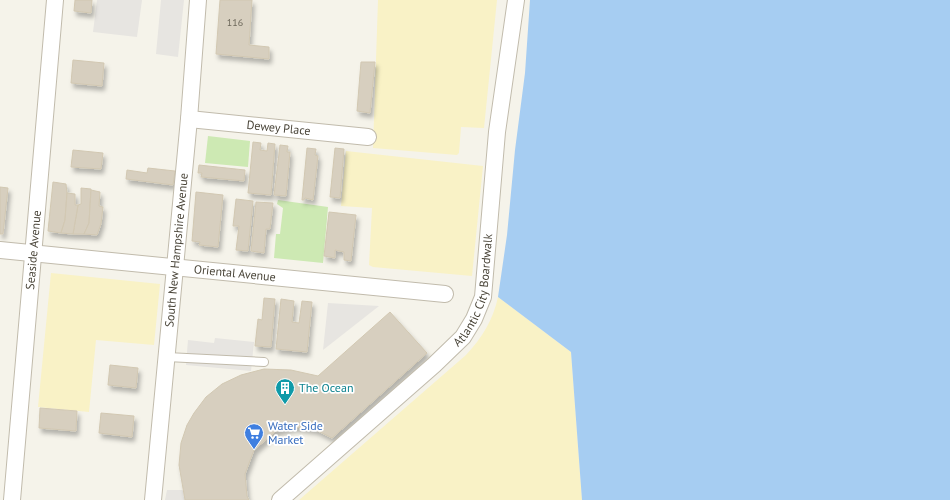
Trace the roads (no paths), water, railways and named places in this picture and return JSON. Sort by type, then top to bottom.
[{"type":"street","name":"Seaside Avenue","points":[[12,500],[55,0]]},
{"type":"street","name":"South New Hampshire Avenue","points":[[153,500],[198,0]]},
{"type":"street","name":"Atlantic City Boardwalk","points":[[280,500],[434,365],[463,337],[474,319],[483,297],[497,132],[516,0]]},
{"type":"street","name":"Dewey Place","points":[[188,119],[368,137]]},
{"type":"street","name":"Oriental Avenue","points":[[0,250],[34,252],[445,294]]},
{"type":"lane","points":[[167,357],[264,362]]},
{"type":"water","points":[[530,0],[950,0],[950,500],[582,500],[571,352],[498,297],[507,235],[515,150],[525,73]]},
{"type":"place","name":"The Ocean","points":[[285,405]]},
{"type":"place","name":"Water Side Market","points":[[254,450]]}]
